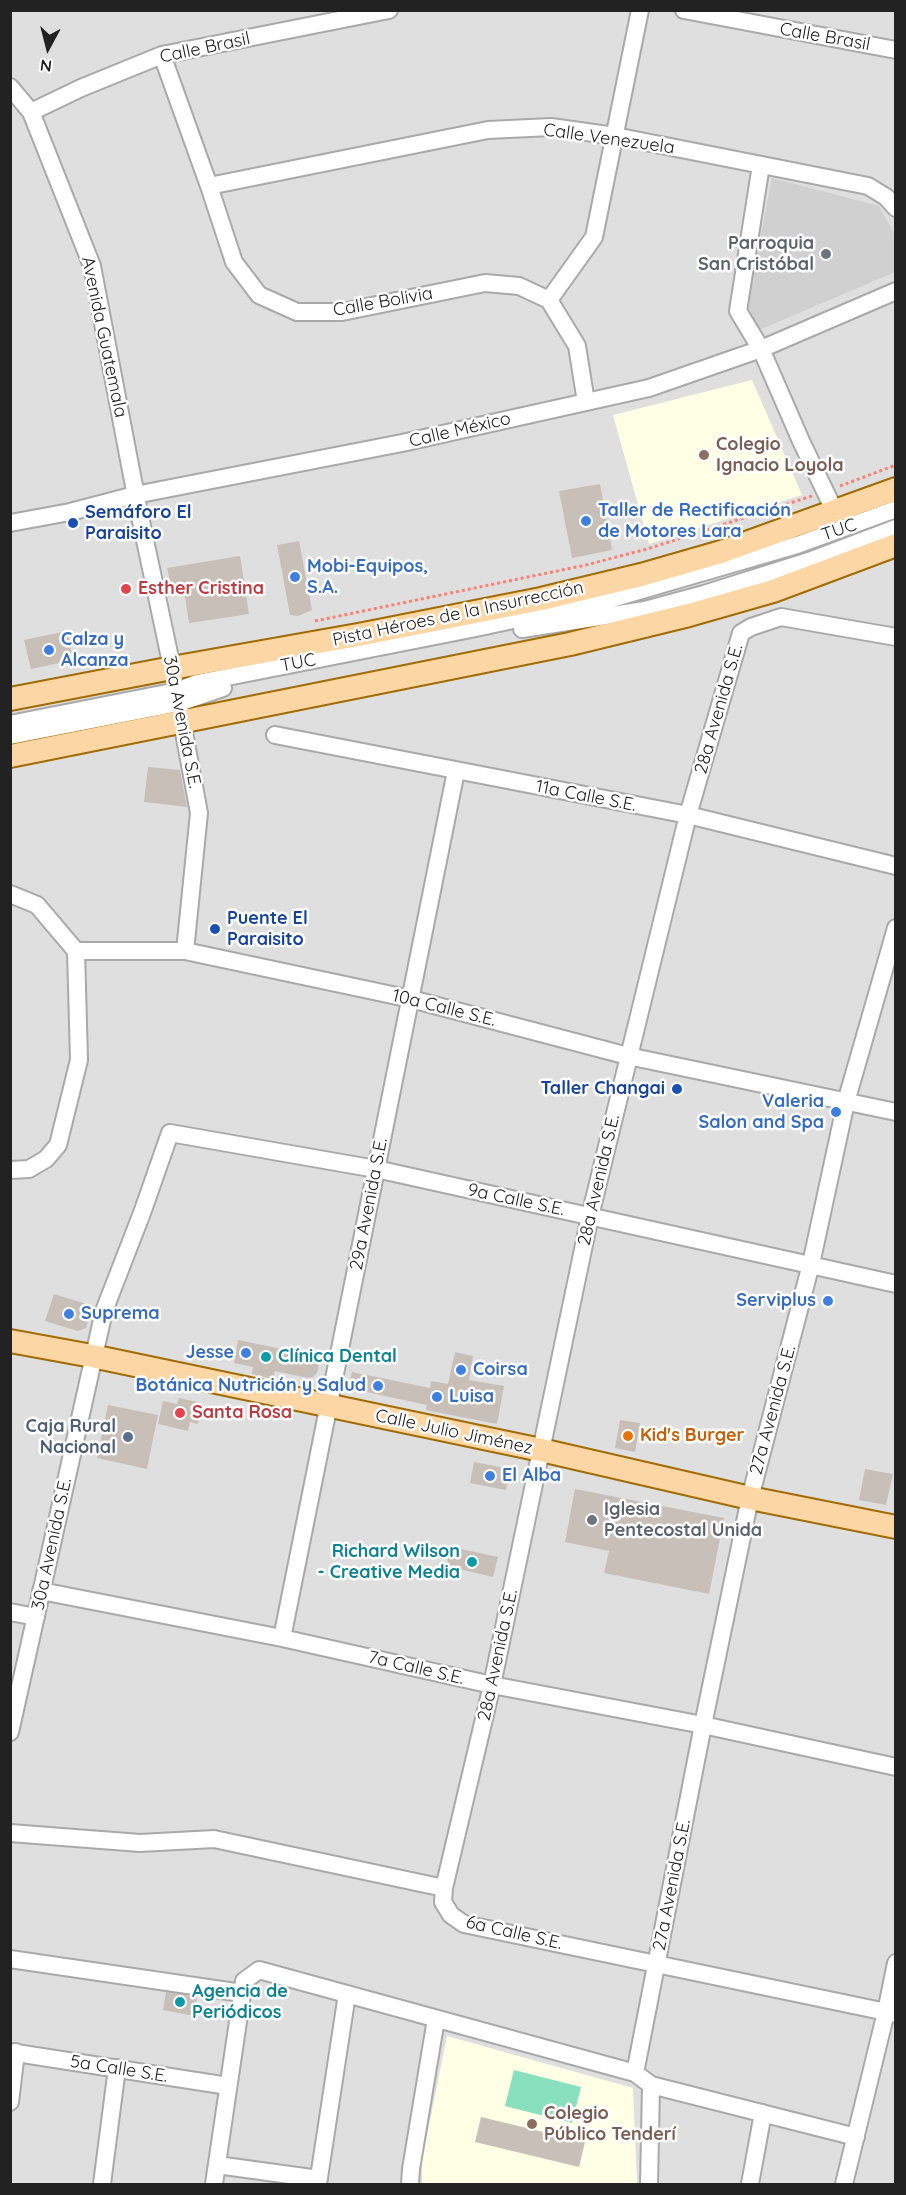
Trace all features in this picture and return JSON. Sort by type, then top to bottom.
[{"type":"main road","name":"Pista Héroes de la Insurrección","points":[[10,699],[541,599],[641,575],[721,552],[896,489]]},
{"type":"main road","points":[[10,756],[179,705],[570,644],[689,615],[773,591],[896,545]]},
{"type":"main road","name":"Calle Julio Jiménez","points":[[10,1341],[328,1405],[541,1450],[750,1498],[896,1527]]},
{"type":"street","name":"Calle Brasil","points":[[31,112],[81,88],[162,55],[389,10]]},
{"type":"street","points":[[586,402],[577,346],[549,300],[594,237],[640,10]]},
{"type":"street","name":"Calle Brasil","points":[[684,10],[896,50]]},
{"type":"street","name":"Calle Bolivia","points":[[162,55],[234,262],[259,296],[297,312],[342,312],[485,283],[519,286],[549,300]]},
{"type":"street","name":"Avenida Guatemala","points":[[10,87],[31,112],[92,266],[135,495]]},
{"type":"street","name":"Calle Venezuela","points":[[209,186],[488,130],[551,127],[615,136],[868,186],[886,197],[896,208]]},
{"type":"street","points":[[761,165],[738,311],[761,349],[835,512]]},
{"type":"street","name":"Calle México","points":[[10,523],[70,512],[135,495],[402,443],[649,388],[761,349],[896,291]]},
{"type":"street","name":"30a Avenida S.E.","points":[[135,495],[172,668],[199,813],[185,951]]},
{"type":"street","name":"TUC","points":[[10,724],[179,705],[197,683],[476,628],[611,598],[688,578],[797,545],[896,510]]},
{"type":"street","name":"TUC","points":[[10,736],[179,705],[238,683],[484,635],[645,610],[809,561],[896,528]]},
{"type":"street","name":"28a Avenida S.E.","points":[[444,1888],[492,1685],[590,1216],[688,815],[741,633],[751,627],[781,617],[896,637]]},
{"type":"street","name":"11a Calle S.E.","points":[[275,735],[688,815],[896,866]]},
{"type":"street","name":"29a Avenida S.E.","points":[[282,1638],[456,771]]},
{"type":"street","points":[[10,894],[38,905],[76,951],[79,1060],[58,1145],[46,1159],[28,1169],[10,1170]]},
{"type":"street","name":"27a Avenida S.E.","points":[[635,2073],[750,1498],[811,1264],[846,1102],[896,928]]},
{"type":"street","name":"10a Calle S.E.","points":[[76,951],[185,951],[411,999],[628,1056],[896,1112]]},
{"type":"street","name":"30a Avenida S.E.","points":[[10,1732],[92,1356],[104,1311],[170,1133]]},
{"type":"street","name":"9a Calle S.E.","points":[[170,1133],[376,1169],[896,1284]]},
{"type":"street","name":"7a Calle S.E.","points":[[41,1591],[282,1638],[492,1685],[703,1725],[896,1767]]},
{"type":"street","points":[[10,1612],[36,1617]]},
{"type":"street","points":[[10,1833],[140,1843],[214,1839],[444,1888]]},
{"type":"street","name":"6a Calle S.E.","points":[[444,1888],[443,1902],[451,1915],[464,1924],[891,2013]]},
{"type":"street","points":[[10,1959],[242,1994]]},
{"type":"street","points":[[844,2184],[891,2013],[896,1963]]},
{"type":"street","points":[[214,2184],[244,1981],[259,1970],[635,2073],[651,2085],[856,2137]]},
{"type":"street","points":[[217,2165],[319,2182],[347,1994]]},
{"type":"street","points":[[410,2184],[436,2019]]},
{"type":"street","points":[[10,2102],[13,2052]]},
{"type":"street","name":"5a Calle S.E.","points":[[13,2052],[228,2086]]},
{"type":"street","points":[[102,2184],[117,2068]]},
{"type":"street","points":[[648,2184],[651,2085]]},
{"type":"street","points":[[750,2184],[763,2113]]},
{"type":"path","points":[[315,621],[586,566],[647,549],[825,492],[896,465]]},
{"type":"shaded area","points":[[11,11],[895,11],[895,2184],[11,2184]]},
{"type":"shaded area","name":"Parroquia San Cristóbal","points":[[772,178],[879,206],[895,235],[895,272],[759,330],[747,304]]},
{"type":"shaded area","name":"Colegio Ignacio Loyola","points":[[752,380],[802,495],[649,544],[613,415]]},
{"type":"shaded area","name":"Colegio Público Tenderí","points":[[447,2036],[633,2088],[637,2184],[422,2184],[422,2160]]},
{"type":"green space","points":[[514,2070],[581,2087],[572,2123],[505,2106]]},
{"type":"building","name":"Taller de Rectificación de Motores Lara","points":[[600,484],[612,550],[572,558],[559,491]]},
{"type":"building","name":"Mobi-Equipos, S.A.","points":[[299,541],[312,610],[298,616],[290,615],[277,545]]},
{"type":"building","points":[[240,556],[249,614],[189,623],[184,590],[172,592],[167,568]]},
{"type":"building","name":"Calza y Alcanza","points":[[67,631],[73,660],[31,669],[24,640]]},
{"type":"building","points":[[148,767],[180,770],[187,807],[144,802]]},
{"type":"building","name":"Suprema","points":[[54,1294],[93,1306],[86,1328],[78,1331],[45,1321]]},
{"type":"building","points":[[238,1340],[321,1357],[317,1373],[308,1378],[275,1371],[273,1379],[252,1374],[253,1367],[234,1363]]},
{"type":"building","points":[[455,1352],[473,1356],[469,1380],[504,1386],[497,1424],[426,1410],[427,1405],[348,1388],[352,1372],[430,1388],[431,1381],[448,1384]]},
{"type":"building","name":"Santa Rosa","points":[[179,1398],[202,1403],[198,1424],[190,1422],[188,1431],[158,1424],[163,1401],[177,1404]]},
{"type":"building","name":"Caja Rural Nacional","points":[[108,1405],[158,1415],[147,1469],[97,1458]]},
{"type":"building","name":"Kid's Burger","points":[[620,1420],[640,1423],[635,1452],[615,1448]]},
{"type":"building","name":"El Alba","points":[[474,1462],[510,1469],[506,1490],[470,1483]]},
{"type":"building","points":[[865,1469],[893,1474],[886,1505],[859,1500]]},
{"type":"building","points":[[575,1489],[724,1518],[709,1594],[604,1573],[609,1551],[565,1542]]},
{"type":"building","name":"Richard Wilson - Creative Media","points":[[451,1547],[498,1557],[493,1577],[446,1566]]},
{"type":"building","name":"Agencia de Periódicos","points":[[166,1992],[197,1997],[194,2016],[163,2010]]},
{"type":"building","points":[[481,2117],[585,2142],[579,2167],[475,2142]]},
{"type":"place","name":"Parroquia San Cristóbal","points":[[826,254]]},
{"type":"place","name":"Colegio Ignacio Loyola","points":[[704,455]]},
{"type":"place","name":"Taller de Rectificación de Motores Lara","points":[[586,521]]},
{"type":"place","name":"Semáforo El Paraisito","points":[[73,523]]},
{"type":"place","name":"Mobi-Equipos, S.A.","points":[[295,577]]},
{"type":"place","name":"Esther Cristina","points":[[126,589]]},
{"type":"place","name":"Calza y Alcanza","points":[[49,650]]},
{"type":"place","name":"Puente El Paraisito","points":[[215,929]]},
{"type":"place","name":"Taller Changai","points":[[677,1089]]},
{"type":"place","name":"Valeria Salon and Spa","points":[[836,1112]]},
{"type":"place","name":"Serviplus","points":[[828,1301]]},
{"type":"place","name":"Suprema","points":[[69,1314]]},
{"type":"place","name":"Jesse","points":[[246,1353]]},
{"type":"place","name":"Clínica Dental","points":[[266,1357]]},
{"type":"place","name":"Coirsa","points":[[461,1370]]},
{"type":"place","name":"Botánica Nutrición y Salud","points":[[378,1386]]},
{"type":"place","name":"Luisa","points":[[437,1397]]},
{"type":"place","name":"Santa Rosa","points":[[180,1413]]},
{"type":"place","name":"Kid's Burger","points":[[628,1436]]},
{"type":"place","name":"Caja Rural Nacional","points":[[128,1437]]},
{"type":"place","name":"El Alba","points":[[490,1476]]},
{"type":"place","name":"Iglesia Pentecostal Unida","points":[[592,1520]]},
{"type":"place","name":"Richard Wilson - Creative Media","points":[[472,1562]]},
{"type":"place","name":"Agencia de Periódicos","points":[[180,2002]]},
{"type":"place","name":"Colegio Público Tenderí","points":[[532,2124]]}]
